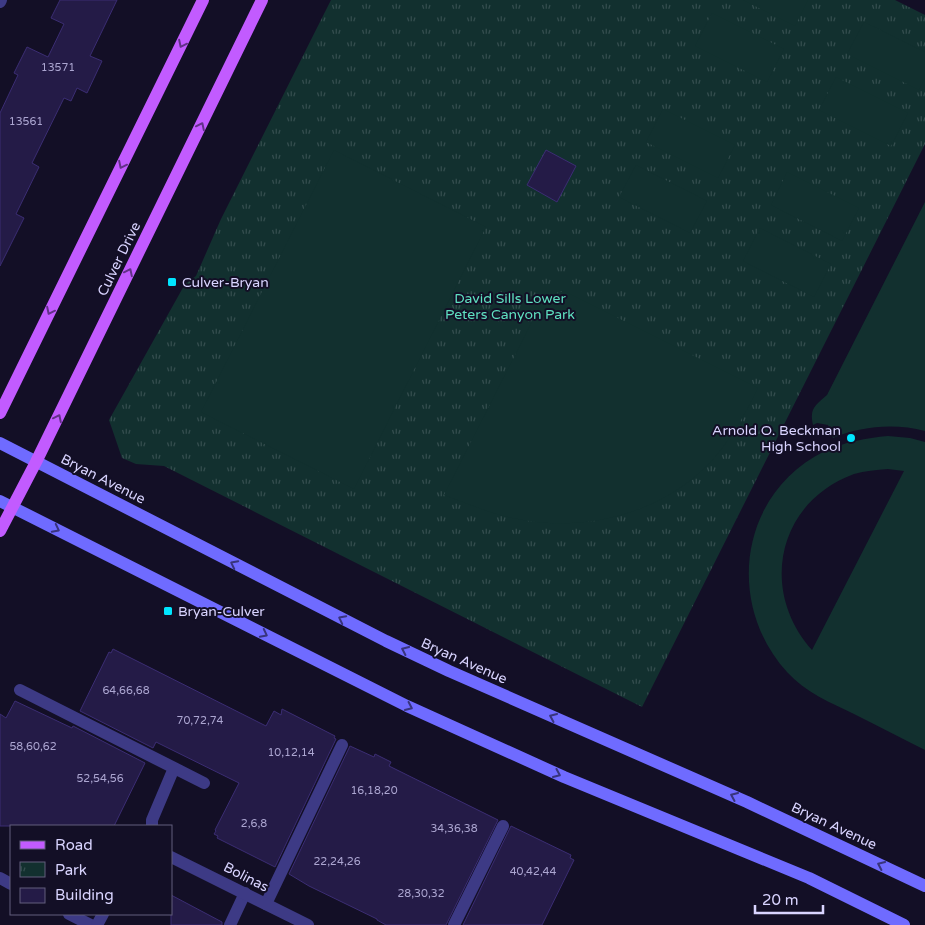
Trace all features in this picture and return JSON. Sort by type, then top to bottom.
[{"type":"main road","points":[[0,413],[203,0]]},
{"type":"main road","name":"Culver Drive","points":[[0,531],[36,462],[262,0]]},
{"type":"main road","name":"Bryan Avenue","points":[[0,443],[386,641],[449,671],[747,802],[925,886]]},
{"type":"main road","points":[[0,500],[407,706],[564,777],[809,878],[904,925]]},
{"type":"street","points":[[20,690],[204,783]]},
{"type":"street","points":[[266,904],[342,744]]},
{"type":"street","points":[[152,825],[152,820],[174,768]]},
{"type":"street","points":[[454,925],[503,826]]},
{"type":"street","name":"Bolinas","points":[[172,857],[308,925]]},
{"type":"street","points":[[230,925],[245,893]]},
{"type":"street","points":[[72,915],[91,925]]},
{"type":"green space","name":"David Sills Lower Peters Canyon Park","points":[[331,0],[895,0],[925,15],[925,144],[642,707],[164,466],[136,464],[122,458],[109,420],[185,284],[196,276],[221,219]]},
{"type":"green space","points":[[743,0],[808,0],[795,26]]},
{"type":"green space","points":[[712,13],[784,49],[767,82],[695,46]]},
{"type":"green space","points":[[864,22],[925,52],[925,78],[919,90],[847,54]]},
{"type":"green space","points":[[836,77],[908,113],[891,146],[819,110]]},
{"type":"green space","points":[[663,109],[735,145],[718,178],[646,142]]},
{"type":"green space","points":[[334,150],[486,227],[354,489],[201,412]]},
{"type":"green space","points":[[636,165],[707,201],[690,233],[619,197]]},
{"type":"green space","points":[[787,172],[859,208],[842,241],[771,205]]},
{"type":"green space","points":[[925,202],[925,431],[902,427],[878,427],[867,428],[833,438],[828,425],[817,423],[813,425],[812,415],[814,407],[827,395]]},
{"type":"green space","points":[[760,228],[831,264],[814,297],[743,261]]},
{"type":"green space","points":[[564,291],[758,388],[742,418],[723,447],[703,469],[681,487],[655,502],[628,513],[600,520],[571,523],[541,522],[503,516],[444,495],[544,298]]},
{"type":"green space","points":[[888,436],[910,438],[925,442],[925,750],[827,701],[794,679],[767,645],[755,615],[749,583],[750,552],[759,521],[774,494],[796,470],[825,451],[833,448],[864,439]],"holes":[[[888,469],[904,471],[812,650],[795,627],[785,602],[782,576],[784,550],[793,526],[808,505],[828,487],[854,474]]]},
{"type":"building","points":[[60,0],[117,0],[90,56],[102,61],[87,93],[77,88],[71,101],[64,98],[32,163],[39,167],[16,214],[24,218],[0,266],[0,113],[18,75],[14,73],[27,47],[48,57],[64,24],[51,18]]},
{"type":"building","points":[[546,150],[576,166],[557,202],[527,185]]},
{"type":"building","points":[[113,649],[266,726],[274,711],[281,715],[282,709],[335,736],[334,738],[336,739],[275,867],[217,838],[218,836],[214,834],[239,783],[156,742],[153,748],[80,711],[109,652],[111,653]]},
{"type":"building","points":[[15,701],[72,728],[73,726],[145,763],[114,825],[0,826],[0,714],[6,718]]},
{"type":"building","points":[[350,746],[374,757],[375,754],[391,762],[389,766],[498,820],[446,925],[386,925],[289,874]]},
{"type":"building","points":[[511,826],[571,855],[570,858],[574,860],[542,925],[463,925]]},
{"type":"building","points":[[172,896],[222,922],[222,925],[171,925]]},
{"type":"place","name":"Culver-Bryan","points":[[172,282]]},
{"type":"place","name":"Arnold O. Beckman High School","points":[[851,438]]},
{"type":"place","name":"Bryan-Culver","points":[[168,611]]}]
